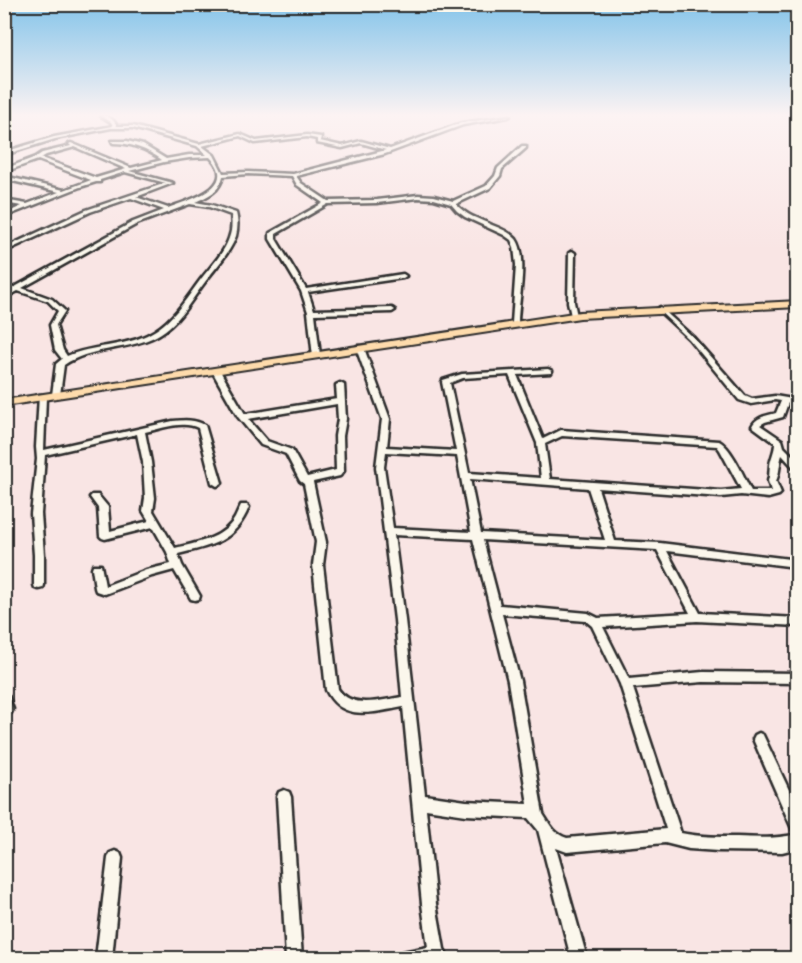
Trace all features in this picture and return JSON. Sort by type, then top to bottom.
[{"type":"main road","points":[[4,403],[515,323],[660,309],[798,304]]},
{"type":"street","points":[[4,171],[30,161]]},
{"type":"street","points":[[46,161],[98,181]]},
{"type":"street","points":[[4,250],[80,214],[171,183],[129,171],[107,161]]},
{"type":"street","points":[[4,216],[66,192],[163,161]]},
{"type":"street","points":[[4,296],[109,237],[217,188],[221,171],[214,161]]},
{"type":"street","points":[[221,175],[248,173],[293,175],[347,161]]},
{"type":"street","points":[[453,203],[488,187],[499,177],[500,169],[509,161]]},
{"type":"street","points":[[293,175],[299,184],[327,203]]},
{"type":"street","points":[[4,177],[66,192]]},
{"type":"street","points":[[316,355],[311,312],[304,291],[273,239],[273,233],[327,203],[382,201],[426,195],[453,203],[461,213],[510,236],[517,245],[518,259],[514,303],[515,323]]},
{"type":"street","points":[[132,197],[168,210]]},
{"type":"street","points":[[4,201],[28,206]]},
{"type":"street","points":[[56,395],[58,368],[66,360],[86,352],[142,340],[184,310],[227,248],[235,232],[232,212],[190,202]]},
{"type":"street","points":[[572,254],[571,302],[574,316]]},
{"type":"street","points":[[304,291],[403,276]]},
{"type":"street","points":[[18,289],[50,300],[62,311],[52,325],[59,350],[66,360]]},
{"type":"street","points":[[660,309],[691,338],[742,399],[751,402],[785,399],[798,402]]},
{"type":"street","points":[[311,312],[392,310]]},
{"type":"street","points":[[360,348],[386,419],[380,467],[409,701],[429,904],[439,957],[408,958]]},
{"type":"street","points":[[216,371],[242,417],[264,443],[289,452],[302,480],[308,482],[338,474],[340,471],[340,384]]},
{"type":"street","points":[[548,371],[462,376],[446,382],[477,537],[514,681],[537,817],[544,832],[579,958]]},
{"type":"street","points":[[512,373],[541,443],[546,482]]},
{"type":"street","points":[[39,585],[36,514],[41,453],[42,397]]},
{"type":"street","points":[[785,399],[786,403],[780,415],[758,420],[756,423],[760,429],[779,442],[780,448],[798,467]]},
{"type":"street","points":[[242,417],[273,414],[311,404],[340,402]]},
{"type":"street","points":[[41,453],[141,431],[190,422],[198,423],[202,427],[217,483]]},
{"type":"street","points":[[141,431],[150,493],[148,511],[195,596]]},
{"type":"street","points":[[536,432],[719,444],[745,487],[747,491],[744,493]]},
{"type":"street","points":[[541,443],[561,433]]},
{"type":"street","points":[[466,476],[721,494],[775,494],[772,481],[775,474],[773,463],[780,448]]},
{"type":"street","points":[[382,449],[460,454]]},
{"type":"street","points":[[308,482],[321,542],[318,565],[332,690],[336,700],[344,705],[359,708],[409,701]]},
{"type":"street","points":[[592,485],[611,544]]},
{"type":"street","points":[[95,497],[103,507],[105,536],[155,523]]},
{"type":"street","points":[[172,552],[214,541],[230,532],[240,520],[244,507]]},
{"type":"street","points":[[388,531],[660,547],[796,563]]},
{"type":"street","points":[[660,547],[696,617]]},
{"type":"street","points":[[97,568],[100,588],[105,590],[150,573],[177,566]]},
{"type":"street","points":[[495,609],[588,617],[596,623],[626,684],[675,837]]},
{"type":"street","points":[[596,623],[696,617],[798,622]]},
{"type":"street","points":[[626,684],[703,677],[798,678]]},
{"type":"street","points":[[759,740],[798,826]]},
{"type":"street","points":[[284,797],[294,958]]},
{"type":"street","points":[[419,801],[466,808],[531,811],[537,817]]},
{"type":"street","points":[[544,832],[558,843],[577,845],[665,836],[688,842],[718,844],[798,842]]},
{"type":"street","points":[[104,958],[115,858]]}]
